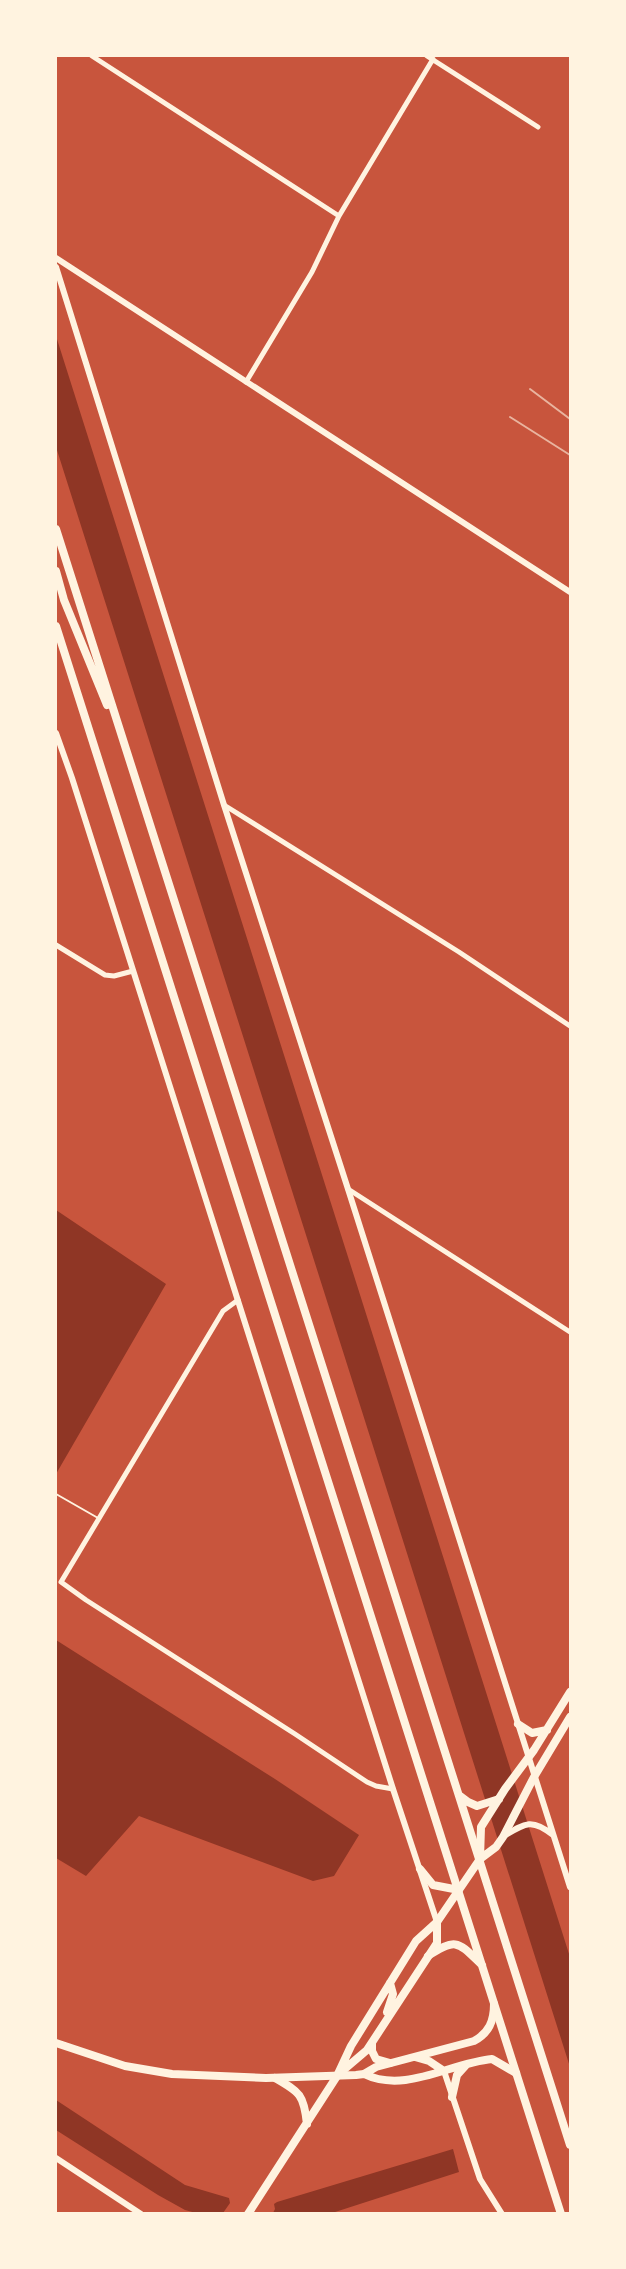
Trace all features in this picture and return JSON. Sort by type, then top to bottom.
[{"type":"main road","points":[[56,529],[123,747],[570,2145]]},
{"type":"main road","points":[[56,571],[64,600],[123,747]]},
{"type":"main road","points":[[56,588],[64,600]]},
{"type":"main road","points":[[56,626],[561,2214]]},
{"type":"main road","points":[[480,1859],[481,1827],[570,1692]]},
{"type":"main road","points":[[248,2214],[337,2076],[351,2046],[416,1941],[437,1922],[480,1859],[496,1847],[503,1837],[534,1777],[570,1717]]},
{"type":"main road","points":[[518,1724],[532,1733],[547,1730]]},
{"type":"main road","points":[[460,1796],[473,1805],[483,1805],[499,1799]]},
{"type":"main road","points":[[420,1869],[434,1885],[459,1890]]},
{"type":"main road","points":[[337,2076],[367,2050],[437,1943],[437,1922]]},
{"type":"main road","points":[[428,1956],[444,1946],[454,1944],[465,1948],[482,1965]]},
{"type":"main road","points":[[381,2028],[392,2000],[393,1989],[390,1983]]},
{"type":"main road","points":[[56,2043],[125,2066],[160,2072],[275,2078],[364,2074],[376,2067],[454,2048],[481,2038],[491,2025],[494,2002]]},
{"type":"main road","points":[[372,2043],[372,2051],[376,2059],[390,2063]]},
{"type":"main road","points":[[415,2057],[429,2061],[444,2071]]},
{"type":"main road","points":[[364,2074],[377,2080],[389,2081],[492,2059],[516,2073]]},
{"type":"main road","points":[[452,2097],[455,2080],[466,2065]]},
{"type":"main road","points":[[275,2078],[297,2090],[301,2096],[307,2124]]},
{"type":"street","points":[[92,56],[339,216]]},
{"type":"street","points":[[427,56],[538,127]]},
{"type":"street","points":[[246,382],[312,272],[339,216],[433,59]]},
{"type":"street","points":[[56,258],[570,592]]},
{"type":"street","points":[[56,267],[224,805],[570,1887]]},
{"type":"street","points":[[56,733],[437,1922]]},
{"type":"street","points":[[224,805],[459,952],[570,1026]]},
{"type":"street","points":[[56,945],[105,975],[114,976],[133,971]]},
{"type":"street","points":[[348,1188],[570,1332]]},
{"type":"street","points":[[238,1300],[223,1311],[61,1581],[86,1600],[362,1779],[376,1786],[393,1789]]},
{"type":"street","points":[[503,1837],[520,1826],[530,1823],[540,1826],[554,1836]]},
{"type":"street","points":[[444,2071],[480,2179],[502,2214]]},
{"type":"street","points":[[56,2158],[141,2214]]},
{"type":"lane","points":[[56,1494],[98,1518]]},
{"type":"shaded area","points":[[56,336],[570,1957],[570,2067],[56,447]]},
{"type":"shaded area","points":[[56,1210],[166,1284],[56,1474]]},
{"type":"shaded area","points":[[56,1640],[359,1835],[334,1876],[313,1881],[139,1816],[86,1876],[56,1858]]},
{"type":"shaded area","points":[[56,2100],[185,2185],[229,2198],[230,2203],[223,2213],[196,2213],[185,2210],[158,2195],[56,2130]]},
{"type":"shaded area","points":[[453,2149],[459,2172],[332,2213],[273,2213],[274,2204],[277,2202]]},
{"type":"railway","points":[[530,389],[570,419]]},
{"type":"railway","points":[[510,417],[570,455]]}]
